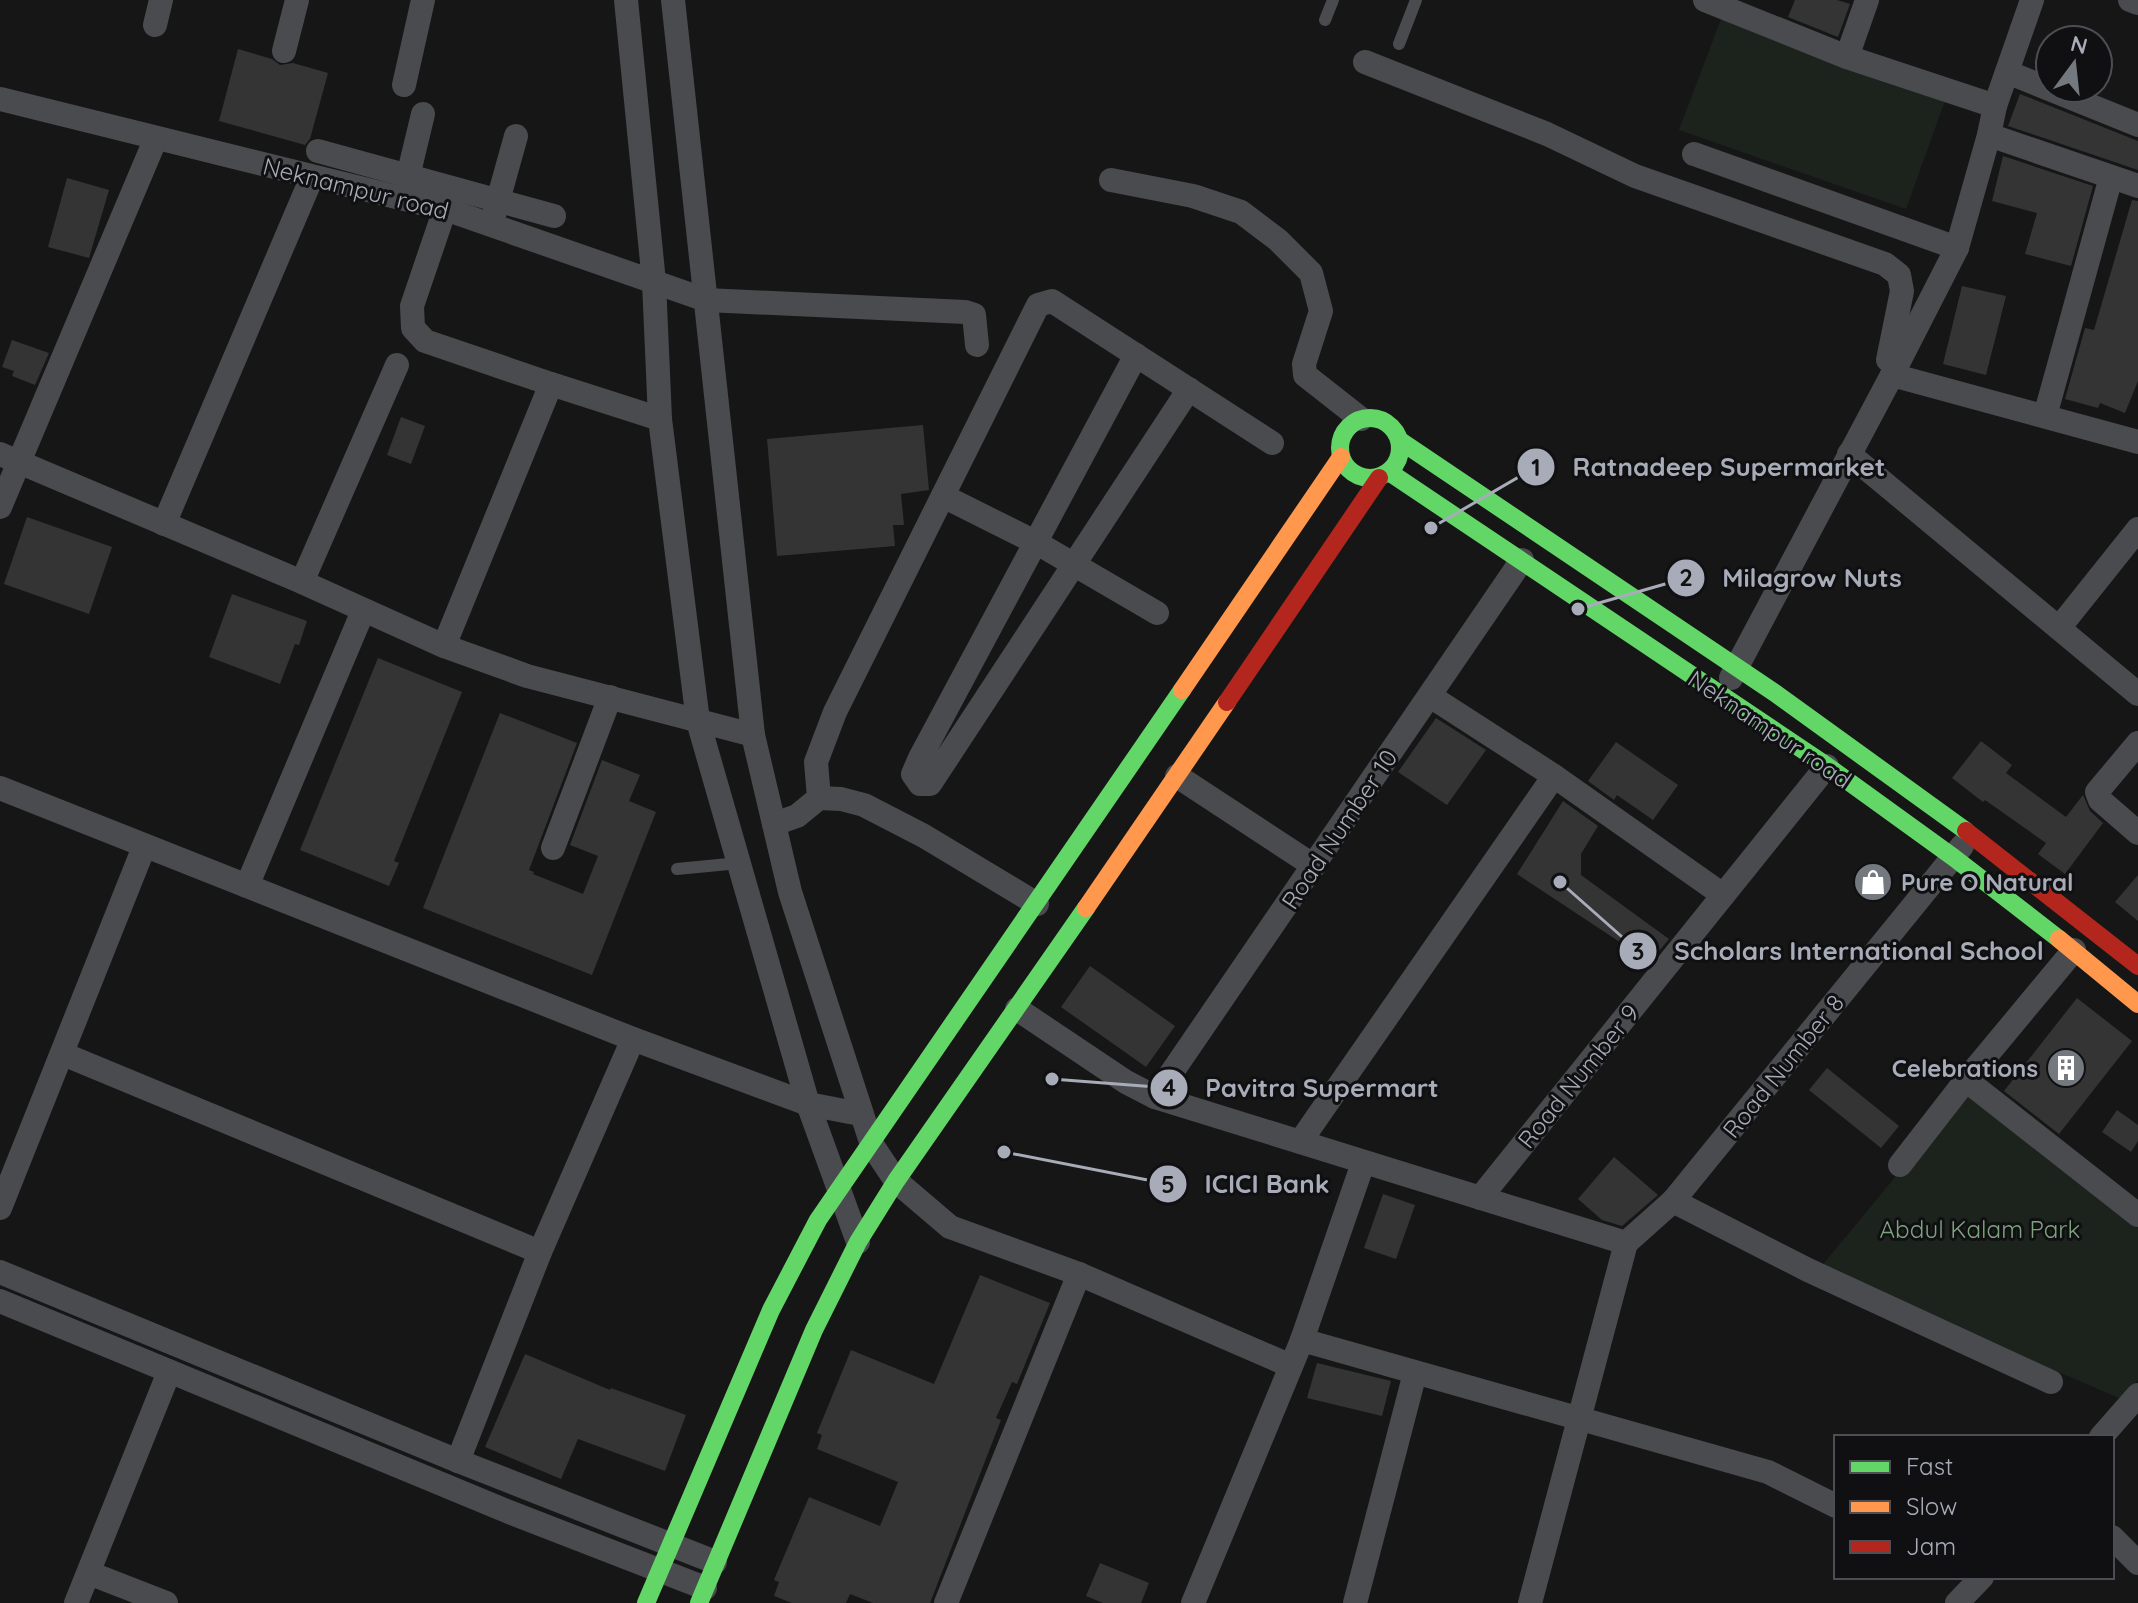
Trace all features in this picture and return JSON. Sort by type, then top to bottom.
[{"type":"street","points":[[155,25],[161,0]]},
{"type":"street","points":[[284,51],[297,0]]},
{"type":"street","points":[[404,85],[423,0]]},
{"type":"street","points":[[626,0],[654,282],[660,419],[698,721],[808,1104],[858,1242]]},
{"type":"street","points":[[673,0],[753,735],[790,892],[872,1145],[896,1181],[950,1227],[1079,1274],[1291,1366]]},
{"type":"street","points":[[1705,0],[1847,57],[1995,106]]},
{"type":"street","points":[[1847,57],[1867,0]]},
{"type":"street","points":[[1721,697],[1957,248],[1995,106],[2032,0]]},
{"type":"street","points":[[2130,0],[2138,3]]},
{"type":"street","points":[[1365,62],[1547,134],[1635,176],[1885,264],[1899,275],[1902,291],[1888,360],[1895,370],[2138,442]]},
{"type":"street","points":[[2007,72],[2138,125]]},
{"type":"street","name":"Neknampur road","points":[[0,100],[312,177],[406,187],[445,209],[706,300],[965,312],[974,315],[977,345]]},
{"type":"street","points":[[406,187],[423,114]]},
{"type":"street","points":[[1989,135],[2138,186]]},
{"type":"street","points":[[491,225],[516,136]]},
{"type":"street","points":[[0,507],[10,458],[156,138]]},
{"type":"street","points":[[318,151],[406,187],[498,201],[554,216]]},
{"type":"street","points":[[1694,154],[1957,248]]},
{"type":"street","points":[[164,524],[312,177]]},
{"type":"street","points":[[2045,416],[2111,177]]},
{"type":"street","points":[[1111,180],[1193,196],[1241,212],[1278,240],[1311,273],[1321,311],[1304,364],[1305,375],[1361,419]]},
{"type":"street","points":[[445,209],[412,306],[413,328],[425,341],[660,419]]},
{"type":"street","points":[[819,798],[816,762],[835,712],[1038,305],[1052,301],[1272,443]]},
{"type":"street","points":[[1136,355],[920,758],[913,774],[920,784],[930,784],[1189,389]]},
{"type":"street","points":[[302,582],[397,365]]},
{"type":"street","points":[[444,646],[551,384]]},
{"type":"street","points":[[0,1301],[509,1512],[659,1570],[702,1596],[814,1330],[858,1242],[896,1181],[1384,475],[1397,463],[1399,440],[1394,429],[1385,421],[1361,419],[1343,434],[1339,445],[1341,457],[1355,475],[1367,479],[1384,475]]},
{"type":"street","name":"Neknampur road","points":[[1399,440],[1846,742],[1972,834],[2138,966]]},
{"type":"street","points":[[1849,454],[2138,694]]},
{"type":"street","points":[[646,1603],[771,1310],[818,1220],[1341,457]]},
{"type":"street","points":[[10,458],[444,646],[527,676],[753,735]]},
{"type":"street","name":"Neknampur road","points":[[1384,475],[1522,560],[1827,766],[1953,857],[2074,950],[2138,1004]]},
{"type":"street","points":[[943,496],[1037,543],[1157,613]]},
{"type":"street","points":[[2059,628],[2138,529]]},
{"type":"street","name":"Road Number 10","points":[[1155,1097],[1522,560]]},
{"type":"street","points":[[247,886],[363,611]]},
{"type":"street","points":[[1430,696],[1554,776],[1723,895]]},
{"type":"street","points":[[553,848],[610,697]]},
{"type":"street","points":[[2138,743],[2097,792],[2100,800],[2138,833]]},
{"type":"street","name":"Road Number 9","points":[[1480,1198],[1827,766]]},
{"type":"street","points":[[1177,776],[1314,866]]},
{"type":"street","points":[[1300,1142],[1554,776]]},
{"type":"street","points":[[0,788],[633,1039],[808,1104],[860,1114]]},
{"type":"street","points":[[774,824],[797,816],[819,798],[864,805],[924,836],[1037,904]]},
{"type":"street","name":"Road Number 8","points":[[1626,1243],[1673,1201],[1972,834]]},
{"type":"street","points":[[0,1208],[144,847]]},
{"type":"street","points":[[1900,1165],[2074,950]]},
{"type":"street","points":[[1017,1009],[1126,1082],[1155,1097],[1626,1243],[1530,1603]]},
{"type":"street","points":[[458,1461],[540,1252],[633,1039]]},
{"type":"street","points":[[63,1054],[540,1252]]},
{"type":"street","points":[[1966,1080],[2138,1215]]},
{"type":"street","points":[[1193,1603],[1302,1340],[1363,1163]]},
{"type":"street","points":[[1673,1201],[1808,1270],[2051,1382]]},
{"type":"street","points":[[0,1272],[458,1461],[715,1562]]},
{"type":"street","points":[[946,1603],[1079,1274]]},
{"type":"street","points":[[1302,1340],[1768,1472],[1834,1505]]},
{"type":"street","points":[[76,1603],[169,1372]]},
{"type":"street","points":[[1355,1603],[1415,1373]]},
{"type":"street","points":[[2103,1435],[2138,1395]]},
{"type":"street","points":[[2114,1539],[2138,1563]]},
{"type":"street","points":[[89,1573],[166,1603]]},
{"type":"street","points":[[1957,1603],[1974,1580]]},
{"type":"lane","points":[[1325,20],[1333,0]]},
{"type":"lane","points":[[1399,44],[1416,0]]},
{"type":"lane","points":[[677,869],[739,863]]},
{"type":"green space","points":[[1721,19],[1946,98],[1906,209],[1679,130]]},
{"type":"green space","name":"Abdul Kalam Park","points":[[1966,1091],[2138,1228],[2138,1380],[2121,1399],[1820,1268]]},
{"type":"building","points":[[1795,0],[1837,0],[1850,4],[1838,37],[1788,17]]},
{"type":"building","points":[[238,49],[272,59],[280,65],[293,63],[328,73],[310,139],[305,145],[219,121]]},
{"type":"building","points":[[2020,94],[2034,100],[2034,104],[2045,104],[2138,141],[2138,170],[2008,126]]},
{"type":"building","points":[[2003,156],[2093,186],[2071,266],[2025,254],[2037,213],[1992,201]]},
{"type":"building","points":[[67,178],[109,190],[89,258],[48,247]]},
{"type":"building","points":[[2132,200],[2138,201],[2138,381],[2125,413],[2100,403],[2098,408],[2065,399],[2085,328],[2094,330]]},
{"type":"building","points":[[1962,286],[2006,296],[1986,375],[1943,364]]},
{"type":"building","points":[[12,340],[49,353],[35,385],[12,376],[14,371],[2,367]]},
{"type":"building","points":[[401,417],[425,426],[411,464],[387,455]]},
{"type":"building","points":[[923,425],[929,490],[901,494],[904,525],[893,525],[895,546],[777,556],[767,439]]},
{"type":"building","points":[[27,517],[112,547],[89,614],[4,584]]},
{"type":"building","points":[[232,594],[307,621],[280,684],[209,657]]},
{"type":"building","points":[[378,658],[462,692],[394,861],[399,863],[389,886],[300,850]]},
{"type":"building","points":[[500,713],[577,743],[529,870],[533,874],[583,894],[598,856],[570,845],[602,760],[640,775],[629,801],[656,812],[592,975],[423,908]]},
{"type":"building","points":[[1436,718],[1486,750],[1447,805],[1398,772]]},
{"type":"building","points":[[1981,741],[2012,765],[2006,773],[2066,817],[2083,795],[2090,811],[2103,823],[2065,874],[2038,854],[2046,843],[1952,778]]},
{"type":"building","points":[[1616,742],[1678,785],[1653,820],[1617,795],[1614,800],[1588,781]]},
{"type":"building","points":[[1563,801],[1598,826],[1581,854],[1581,875],[1669,939],[1650,962],[1517,874]]},
{"type":"building","points":[[2138,875],[2138,921],[2115,902]]},
{"type":"building","points":[[1090,966],[1175,1026],[1146,1067],[1061,1007]]},
{"type":"building","name":"Celebrations","points":[[2077,998],[2132,1041],[2059,1134],[2004,1091]]},
{"type":"building","points":[[1827,1068],[1899,1126],[1881,1148],[1809,1090]]},
{"type":"building","points":[[2117,1110],[2138,1125],[2138,1141],[2131,1152],[2102,1132]]},
{"type":"building","points":[[1614,1157],[1658,1195],[1622,1226],[1602,1220],[1578,1199]]},
{"type":"building","points":[[1383,1194],[1415,1205],[1396,1259],[1364,1248]]},
{"type":"building","points":[[980,1275],[1050,1303],[1017,1384],[1012,1382],[996,1418],[1001,1420],[930,1603],[873,1603],[850,1594],[846,1603],[792,1603],[774,1596],[779,1582],[774,1580],[809,1497],[880,1526],[898,1482],[817,1449],[822,1435],[817,1433],[851,1350],[934,1384]]},
{"type":"building","points":[[525,1354],[610,1390],[686,1415],[665,1471],[578,1439],[561,1479],[485,1447]]},
{"type":"building","points":[[1317,1363],[1391,1381],[1382,1416],[1307,1398]]},
{"type":"building","points":[[1100,1563],[1149,1583],[1141,1603],[1103,1603],[1086,1596]]},
{"type":"traffic: fast","points":[[1370,418],[1382,420],[1391,427],[1398,436],[1400,448],[1398,460],[1391,469],[1382,476],[1370,478],[1358,476],[1349,469],[1342,460],[1340,448],[1342,436],[1349,427],[1358,420],[1370,418]]},
{"type":"traffic: fast","points":[[1399,440],[1775,693],[1966,831]]},
{"type":"traffic: fast","points":[[1389,472],[1827,766],[2059,939]]},
{"type":"traffic: fast","points":[[646,1603],[771,1310],[818,1220],[1182,690]]},
{"type":"traffic: fast","points":[[699,1603],[814,1330],[858,1242],[896,1181],[1086,908]]},
{"type":"traffic: slow","points":[[1182,690],[1341,457]]},
{"type":"traffic: slow","points":[[1086,908],[1227,702]]},
{"type":"traffic: slow","points":[[2059,939],[2138,1004]]},
{"type":"traffic: jam","points":[[1227,702],[1379,478]]},
{"type":"traffic: jam","points":[[1966,831],[2138,966]]},
{"type":"place","name":"Ratnadeep Supermarket","points":[[1431,528]]},
{"type":"place","name":"Milagrow Nuts","points":[[1578,609]]},
{"type":"place","name":"Scholars International School","points":[[1560,882]]},
{"type":"place","name":"Pure O Natural","points":[[1873,882]]},
{"type":"place","name":"Celebrations","points":[[2066,1068]]},
{"type":"place","name":"Pavitra Supermart","points":[[1052,1079]]},
{"type":"place","name":"ICICI Bank","points":[[1004,1152]]}]
